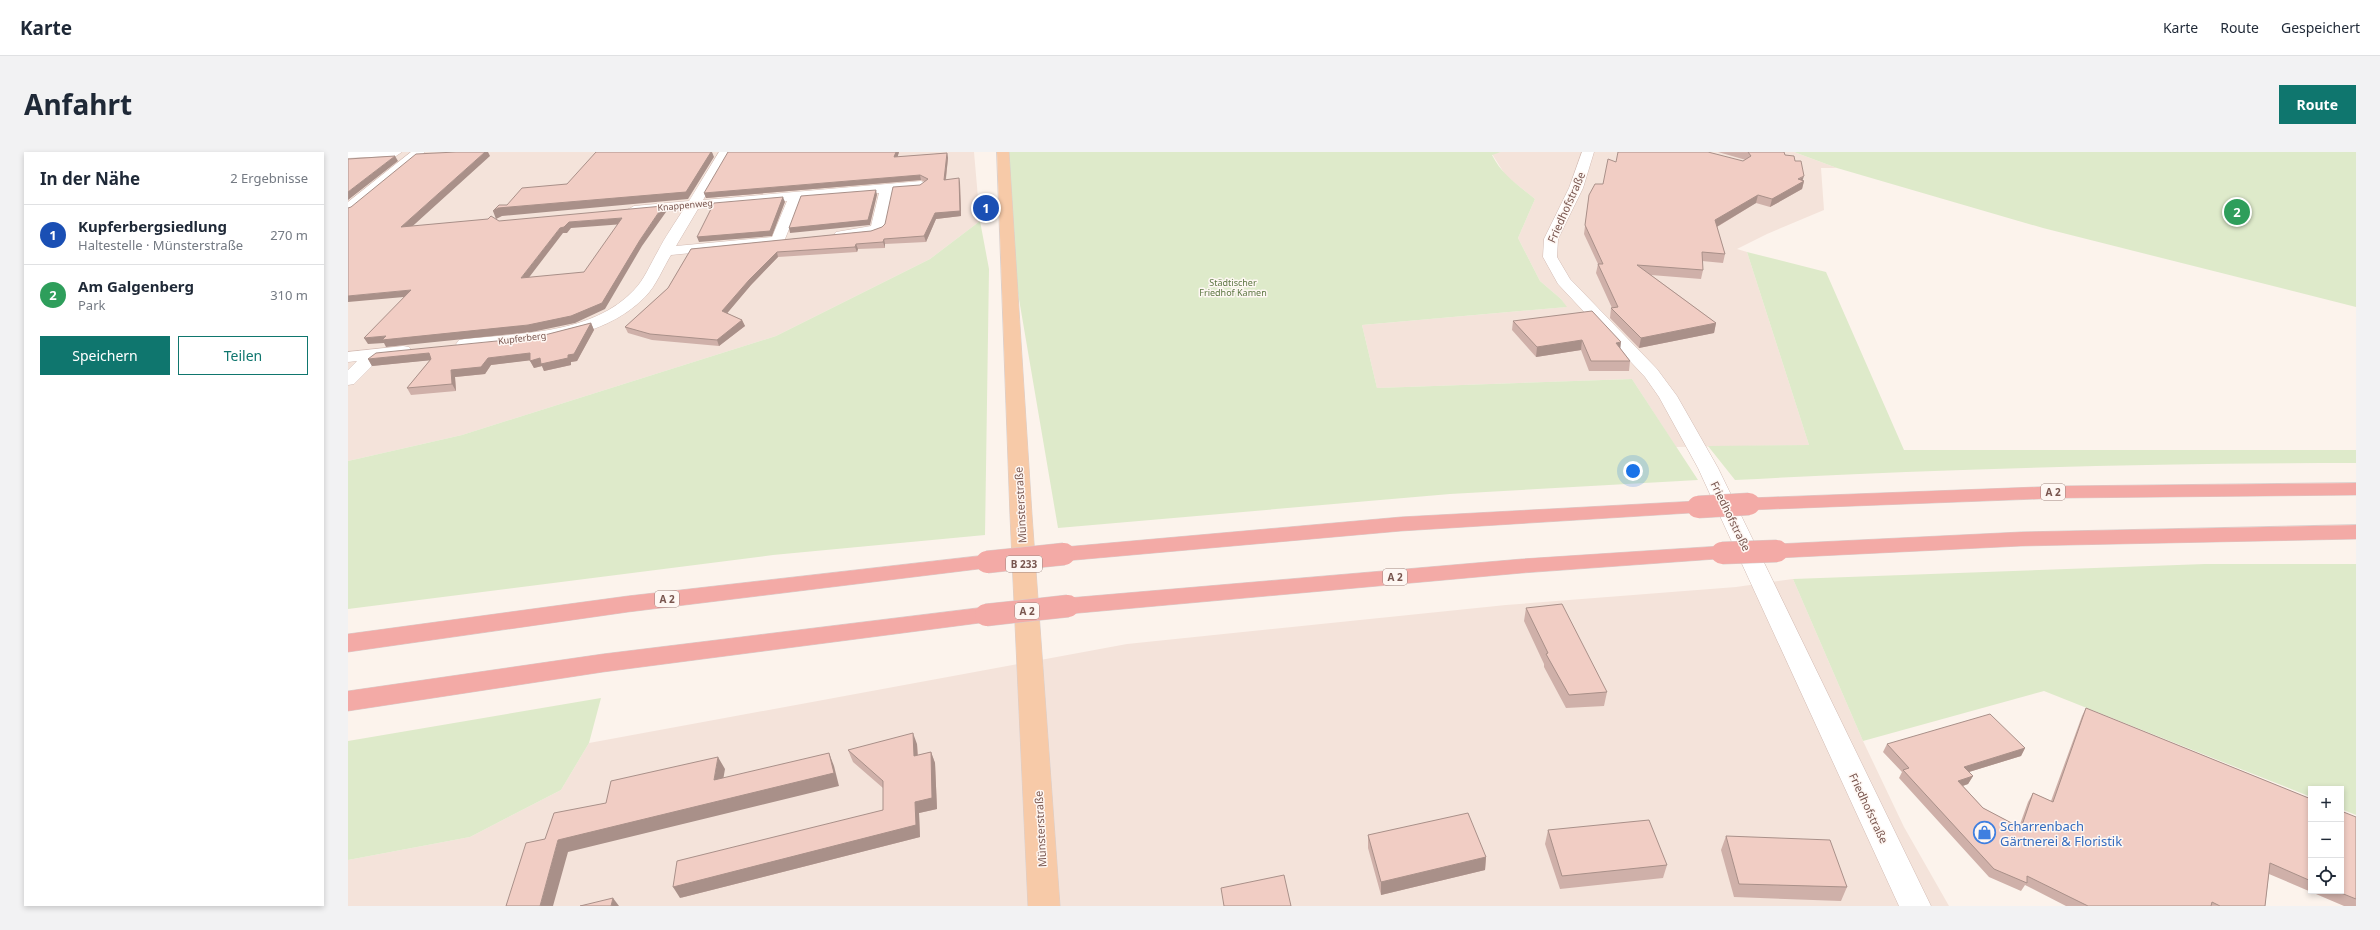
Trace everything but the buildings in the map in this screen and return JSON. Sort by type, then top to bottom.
[{"type":"highway","name":"A 2","points":[[348,643],[628,604],[987,562],[1402,524],[1749,504],[2063,492],[2356,489]]},
{"type":"highway","name":"A 2","points":[[348,701],[603,663],[986,615],[1068,606],[1514,567],[1722,553],[2029,538],[2356,532]]},
{"type":"main road","name":"Münsterstraße","points":[[1003,152],[1021,523],[1044,906]]},
{"type":"street","points":[[348,154],[396,152]]},
{"type":"street","points":[[348,209],[419,152]]},
{"type":"street","name":"Kupferberg","points":[[450,346],[554,334],[611,314],[625,307],[637,296],[725,152]]},
{"type":"street","name":"Friedhofstraße","points":[[1588,152],[1576,188],[1562,212],[1551,239],[1549,248],[1550,257],[1564,281],[1631,350],[1668,396],[1708,468],[1774,604],[1915,906]]},
{"type":"street","name":"Knappenweg","points":[[621,211],[921,185]]},
{"type":"street","points":[[830,236],[867,232],[878,228],[887,188]]},
{"type":"street","points":[[778,241],[796,196]]},
{"type":"street","points":[[665,250],[793,239]]},
{"type":"street","points":[[348,357],[419,350]]},
{"type":"street","points":[[348,380],[373,355]]},
{"type":"shaded area","points":[[348,152],[974,152],[980,221],[930,259],[776,336],[462,435],[348,461]]},
{"type":"shaded area","points":[[1501,152],[1794,152],[1837,168],[1821,168],[1824,210],[1767,234],[1737,249],[1747,252],[1809,445],[1676,447],[1632,379],[1377,388],[1362,325],[1566,307],[1561,299],[1540,281],[1518,238],[1535,199],[1506,176],[1492,154]]},
{"type":"shaded area","points":[[1793,579],[1863,741],[1904,827],[1949,906],[348,906],[348,860],[470,837],[561,790],[589,743],[1127,644],[1506,605],[1736,587]]},
{"type":"green space","name":"Städtischer Friedhof Kamen","points":[[1005,152],[1501,152],[1492,155],[1496,162],[1511,179],[1535,199],[1518,238],[1540,281],[1561,299],[1567,307],[1362,325],[1377,388],[1632,379],[1698,480],[1450,494],[1058,528],[1013,264]]},
{"type":"green space","points":[[1794,152],[2356,152],[2356,307],[2043,228],[1837,168]]},
{"type":"green space","points":[[980,221],[989,269],[985,535],[773,555],[348,609],[348,461],[462,435],[776,336],[930,259]]},
{"type":"green space","points":[[1747,252],[1826,272],[1904,450],[2356,450],[2356,463],[2046,467],[1735,480],[1708,446],[1809,445]]},
{"type":"green space","points":[[2205,564],[2356,564],[2356,815],[2344,810],[2344,786],[2308,786],[2308,796],[2044,691],[1863,741],[1793,579]]},
{"type":"green space","points":[[601,698],[589,743],[561,790],[470,837],[348,860],[348,741]]},
{"type":"place","name":"Kupferbergsiedlung","points":[[986,208]]},
{"type":"place","name":"Am Galgenberg","points":[[2237,212]]},
{"type":"place","name":"Scharrenbach Gärtnerei & Floristik","points":[[1984,833]]}]
